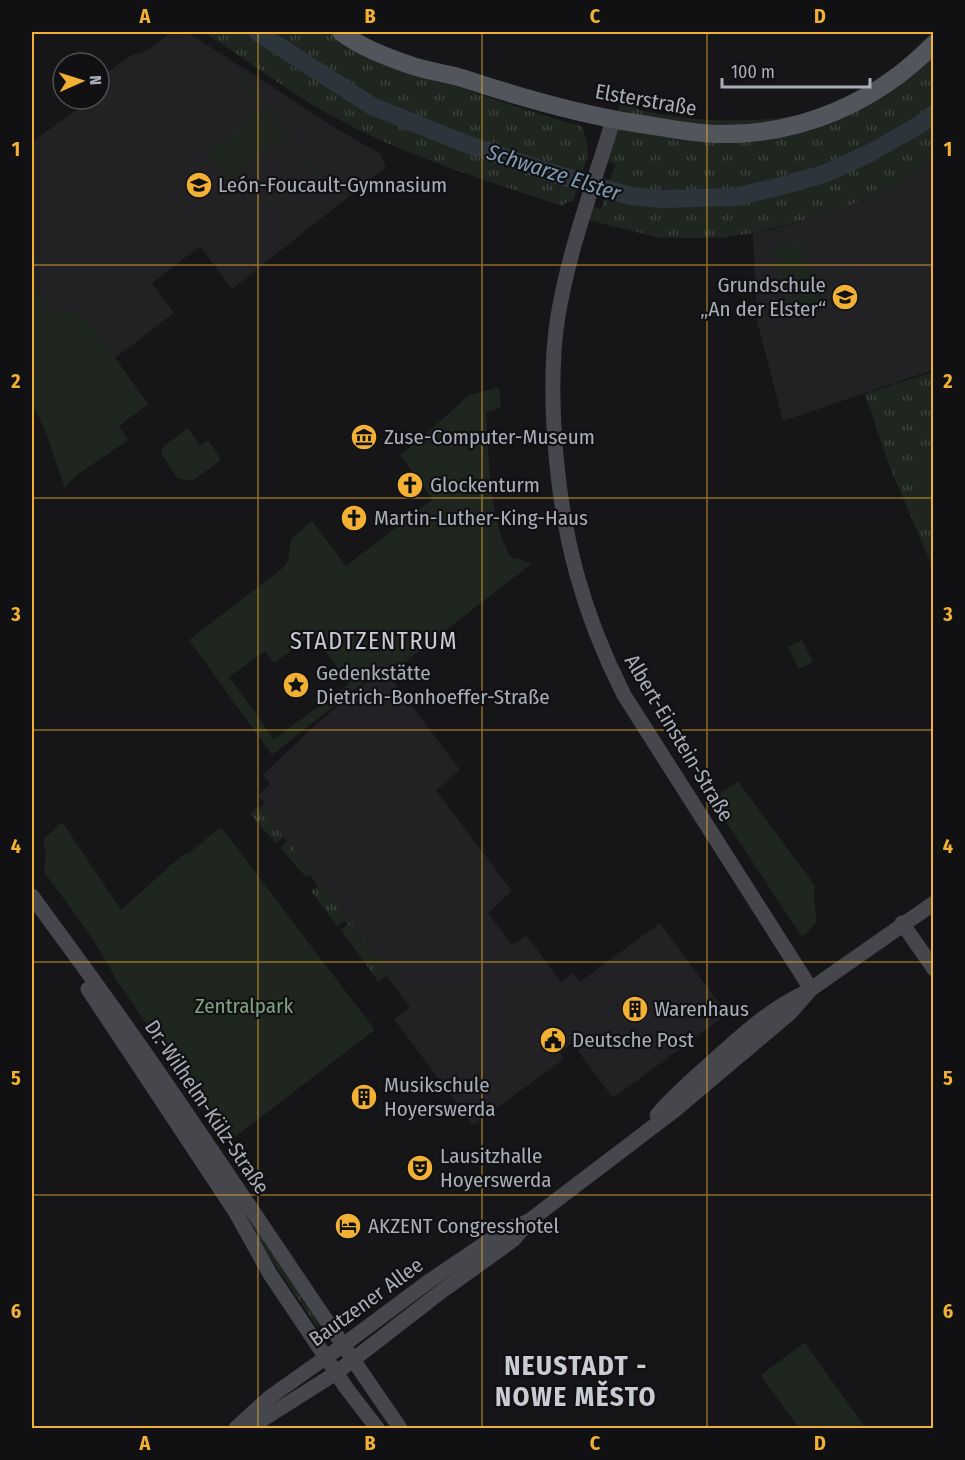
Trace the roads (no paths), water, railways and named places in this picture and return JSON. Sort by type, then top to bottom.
[{"type":"main road","name":"Elsterstraße","points":[[341,32],[411,66],[460,77],[520,97],[613,120],[672,130],[716,134],[754,132],[797,125],[832,114],[868,96],[899,75],[933,44]]},
{"type":"street","name":"Albert-Einstein-Straße","points":[[613,120],[587,205],[558,315],[553,381],[561,511],[587,609],[607,661],[624,695],[811,989]]},
{"type":"street","name":"Dr.-Wilhelm-Külz-Straße","points":[[32,896],[230,1176],[342,1346],[400,1428]]},
{"type":"street","name":"Bautzener Allee","points":[[249,1428],[336,1373],[438,1294],[513,1240],[529,1221],[675,1110],[781,1020],[811,989],[933,903]]},
{"type":"street","name":"Dr.-Wilhelm-Külz-Straße","points":[[32,912],[88,990],[235,1211],[270,1274],[325,1358],[377,1428]]},
{"type":"street","points":[[902,923],[933,969]]},
{"type":"street","name":"Bautzener Allee","points":[[236,1428],[270,1397],[428,1282],[505,1230],[529,1221]]},
{"type":"waterway","name":"Schwarze Elster","points":[[257,32],[372,106],[466,144],[551,173],[630,196],[663,199],[734,197],[777,187],[824,174],[868,154],[921,124],[934,114]]},
{"type":"place","name":"León-Foucault-Gymnasium","points":[[199,185]]},
{"type":"place","name":"Grundschule „An der Elster“","points":[[845,297]]},
{"type":"place","name":"Zuse-Computer-Museum","points":[[364,437]]},
{"type":"place","name":"Glockenturm","points":[[410,485]]},
{"type":"place","name":"Martin-Luther-King-Haus","points":[[354,518]]},
{"type":"place","name":"Gedenkstätte Dietrich-Bonhoeffer-Straße","points":[[296,685]]},
{"type":"place","name":"Warenhaus","points":[[635,1009]]},
{"type":"place","name":"Deutsche Post","points":[[553,1040]]},
{"type":"place","name":"Musikschule Hoyerswerda","points":[[364,1097]]},
{"type":"place","name":"Lausitzhalle Hoyerswerda","points":[[420,1168]]},
{"type":"place","name":"AKZENT Congresshotel","points":[[348,1226]]},
{"type":"district","name":"STADTZENTRUM","points":[[374,641]]},
{"type":"district","name":"NEUSTADT - NOWE MĚSTO","points":[[576,1382]]},
{"type":"park label","name":"Zentralpark","points":[[244,1006]]}]
